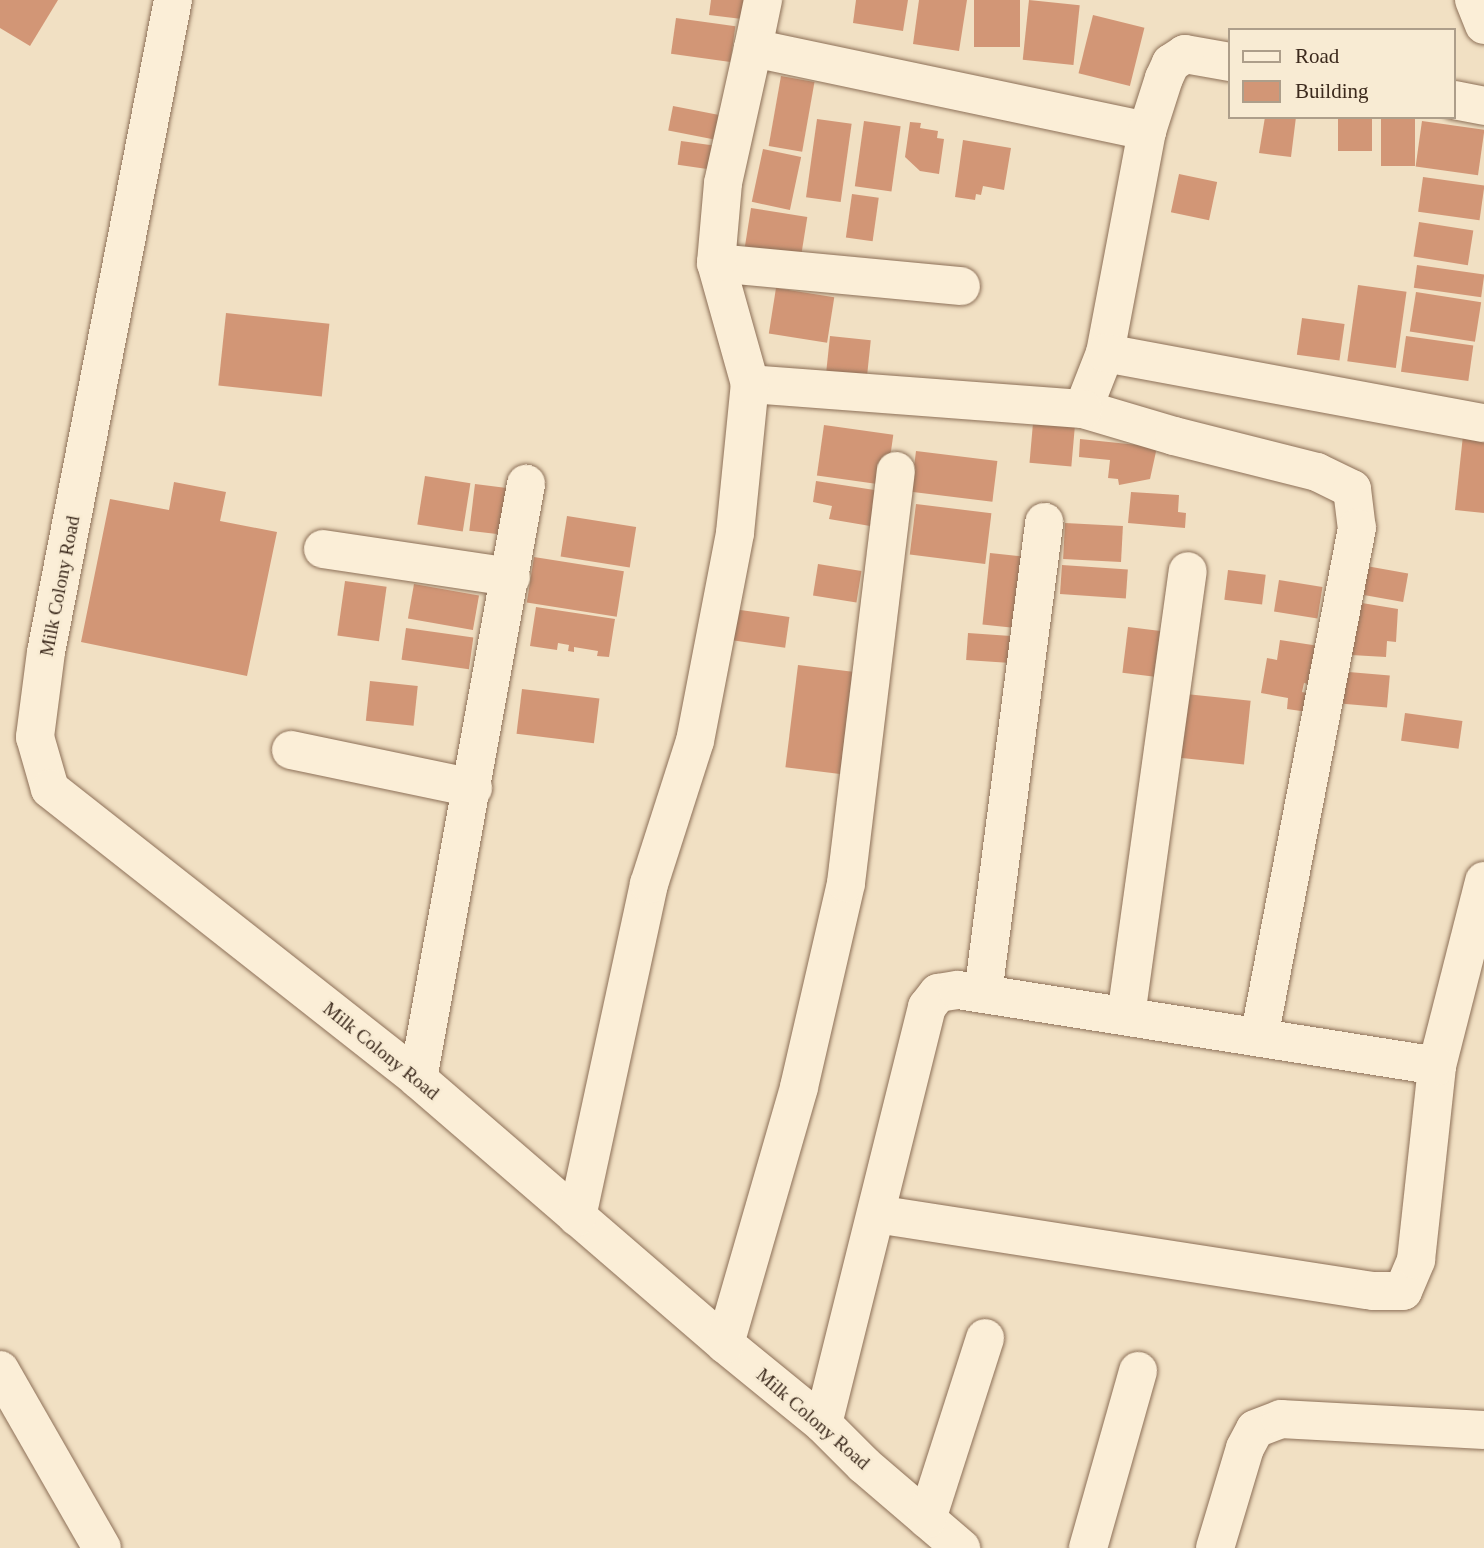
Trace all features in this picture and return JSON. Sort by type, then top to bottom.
[{"type":"street","name":"Milk Colony Road","points":[[173,0],[46,652],[35,737],[50,789],[418,1079],[725,1344],[823,1424],[961,1548]]},
{"type":"street","points":[[577,1217],[649,884],[695,741],[735,533],[750,384],[716,263],[723,183],[763,0]]},
{"type":"street","points":[[1474,0],[1484,25]]},
{"type":"street","points":[[753,48],[1147,131]]},
{"type":"street","points":[[1083,409],[1105,353],[1147,131],[1171,63],[1185,54],[1228,62]]},
{"type":"street","points":[[1456,100],[1484,106]]},
{"type":"street","points":[[716,263],[961,286]]},
{"type":"street","points":[[1105,353],[1484,423]]},
{"type":"street","points":[[750,384],[1083,409],[1174,436],[1317,472],[1352,489],[1357,528],[1259,1038]]},
{"type":"street","points":[[725,1344],[799,1087],[846,883],[896,471]]},
{"type":"street","points":[[418,1079],[473,788],[526,484]]},
{"type":"street","points":[[983,994],[1044,522]]},
{"type":"street","points":[[323,549],[511,577]]},
{"type":"street","points":[[1126,1016],[1188,571]]},
{"type":"street","points":[[291,750],[473,788]]},
{"type":"street","points":[[876,1214],[1373,1291],[1403,1291],[1416,1260],[1437,1066],[1484,881]]},
{"type":"street","points":[[823,1424],[927,1007],[938,993],[958,990],[1437,1066]]},
{"type":"street","points":[[927,1519],[985,1338]]},
{"type":"street","points":[[0,1370],[102,1548]]},
{"type":"street","points":[[1088,1548],[1138,1371]]},
{"type":"street","points":[[1215,1548],[1245,1448],[1255,1429],[1281,1419],[1484,1430]]},
{"type":"building","points":[[0,0],[58,0],[30,46],[0,28]]},
{"type":"building","points":[[711,0],[745,0],[742,19],[709,15]]},
{"type":"building","points":[[856,0],[908,0],[903,31],[853,23]]},
{"type":"building","points":[[919,0],[967,0],[959,51],[913,44]]},
{"type":"building","points":[[974,0],[1020,0],[1020,47],[974,47]]},
{"type":"building","points":[[1029,0],[1080,5],[1073,65],[1023,60]]},
{"type":"building","points":[[1093,15],[1144,28],[1130,86],[1078,73]]},
{"type":"building","points":[[676,18],[735,26],[730,62],[671,54]]},
{"type":"building","points":[[781,76],[814,82],[802,152],[769,146]]},
{"type":"building","points":[[673,106],[719,115],[714,140],[668,131]]},
{"type":"building","points":[[817,119],[852,124],[841,202],[806,197]]},
{"type":"building","points":[[1265,119],[1296,119],[1291,157],[1259,153]]},
{"type":"building","points":[[1338,119],[1372,119],[1372,151],[1338,151]]},
{"type":"building","points":[[1381,119],[1415,119],[1415,166],[1381,166]]},
{"type":"building","points":[[864,121],[901,126],[891,192],[855,186]]},
{"type":"building","points":[[1422,121],[1484,130],[1478,175],[1416,167]]},
{"type":"building","points":[[910,122],[921,123],[920,128],[938,131],[937,138],[944,139],[939,174],[920,171],[905,157]]},
{"type":"building","points":[[963,140],[1011,148],[1004,190],[983,186],[981,195],[976,194],[975,200],[955,197]]},
{"type":"building","points":[[681,141],[716,146],[712,170],[678,165]]},
{"type":"building","points":[[763,149],[801,157],[790,210],[752,202]]},
{"type":"building","points":[[1179,174],[1217,182],[1209,220],[1171,212]]},
{"type":"building","points":[[1423,177],[1484,186],[1480,220],[1418,212]]},
{"type":"building","points":[[852,194],[879,198],[873,241],[846,238]]},
{"type":"building","points":[[751,208],[807,217],[800,260],[744,251]]},
{"type":"building","points":[[1419,222],[1473,231],[1468,265],[1414,257]]},
{"type":"building","points":[[1417,265],[1484,274],[1481,297],[1414,288]]},
{"type":"building","points":[[1358,285],[1407,292],[1396,368],[1347,361]]},
{"type":"building","points":[[776,288],[834,297],[827,343],[769,333]]},
{"type":"building","points":[[1416,292],[1481,302],[1475,342],[1410,332]]},
{"type":"building","points":[[226,313],[329,324],[322,396],[218,386]]},
{"type":"building","points":[[1302,318],[1345,324],[1339,361],[1297,355]]},
{"type":"building","points":[[830,336],[871,340],[866,390],[825,386]]},
{"type":"building","points":[[1406,336],[1473,345],[1468,381],[1401,372]]},
{"type":"building","points":[[1033,423],[1075,427],[1071,467],[1030,463]]},
{"type":"building","points":[[824,425],[893,435],[886,485],[817,476]]},
{"type":"building","points":[[1464,426],[1484,428],[1484,513],[1455,510]]},
{"type":"building","points":[[1080,439],[1157,447],[1150,479],[1119,485],[1118,479],[1108,478],[1110,460],[1079,457]]},
{"type":"building","points":[[916,451],[997,461],[992,502],[911,492]]},
{"type":"building","points":[[425,476],[470,483],[463,532],[417,524]]},
{"type":"building","points":[[816,481],[881,491],[876,527],[829,519],[832,506],[813,502]]},
{"type":"building","points":[[174,482],[226,492],[220,521],[277,532],[247,676],[81,642],[110,499],[169,510]]},
{"type":"building","points":[[475,484],[507,488],[501,535],[469,531]]},
{"type":"building","points":[[1131,492],[1179,495],[1178,512],[1186,513],[1185,528],[1128,523]]},
{"type":"building","points":[[916,504],[991,513],[985,564],[910,555]]},
{"type":"building","points":[[567,516],[636,527],[630,567],[561,556]]},
{"type":"building","points":[[1065,523],[1123,526],[1121,562],[1063,559]]},
{"type":"building","points":[[990,553],[1029,557],[1021,629],[982,625]]},
{"type":"building","points":[[534,557],[624,571],[617,617],[527,602]]},
{"type":"building","points":[[818,564],[861,571],[856,602],[813,596]]},
{"type":"building","points":[[1355,564],[1408,573],[1403,602],[1350,593]]},
{"type":"building","points":[[1062,565],[1128,570],[1126,599],[1060,594]]},
{"type":"building","points":[[1228,570],[1266,575],[1262,604],[1224,600]]},
{"type":"building","points":[[1279,580],[1322,587],[1317,618],[1274,612]]},
{"type":"building","points":[[345,581],[387,587],[379,641],[337,635]]},
{"type":"building","points":[[414,584],[479,595],[473,630],[408,618]]},
{"type":"building","points":[[1356,602],[1398,609],[1396,642],[1387,641],[1386,657],[1351,655]]},
{"type":"building","points":[[536,607],[615,619],[609,657],[597,656],[598,651],[574,647],[574,652],[568,651],[569,645],[558,643],[557,650],[530,646]]},
{"type":"building","points":[[733,609],[789,617],[785,648],[729,640]]},
{"type":"building","points":[[1128,627],[1169,632],[1163,678],[1122,673]]},
{"type":"building","points":[[406,628],[473,637],[469,669],[402,660]]},
{"type":"building","points":[[968,633],[1026,637],[1024,664],[966,660]]},
{"type":"building","points":[[1280,640],[1319,646],[1312,685],[1304,683],[1302,692],[1311,694],[1308,712],[1287,709],[1288,698],[1261,693],[1267,658],[1277,660]]},
{"type":"building","points":[[798,665],[853,672],[840,774],[785,767]]},
{"type":"building","points":[[1337,671],[1390,676],[1387,707],[1334,703]]},
{"type":"building","points":[[370,681],[418,686],[414,726],[366,721]]},
{"type":"building","points":[[522,689],[599,699],[594,743],[517,734]]},
{"type":"building","points":[[1186,694],[1251,701],[1244,764],[1179,758]]},
{"type":"building","points":[[1405,713],[1462,721],[1459,749],[1401,741]]}]
